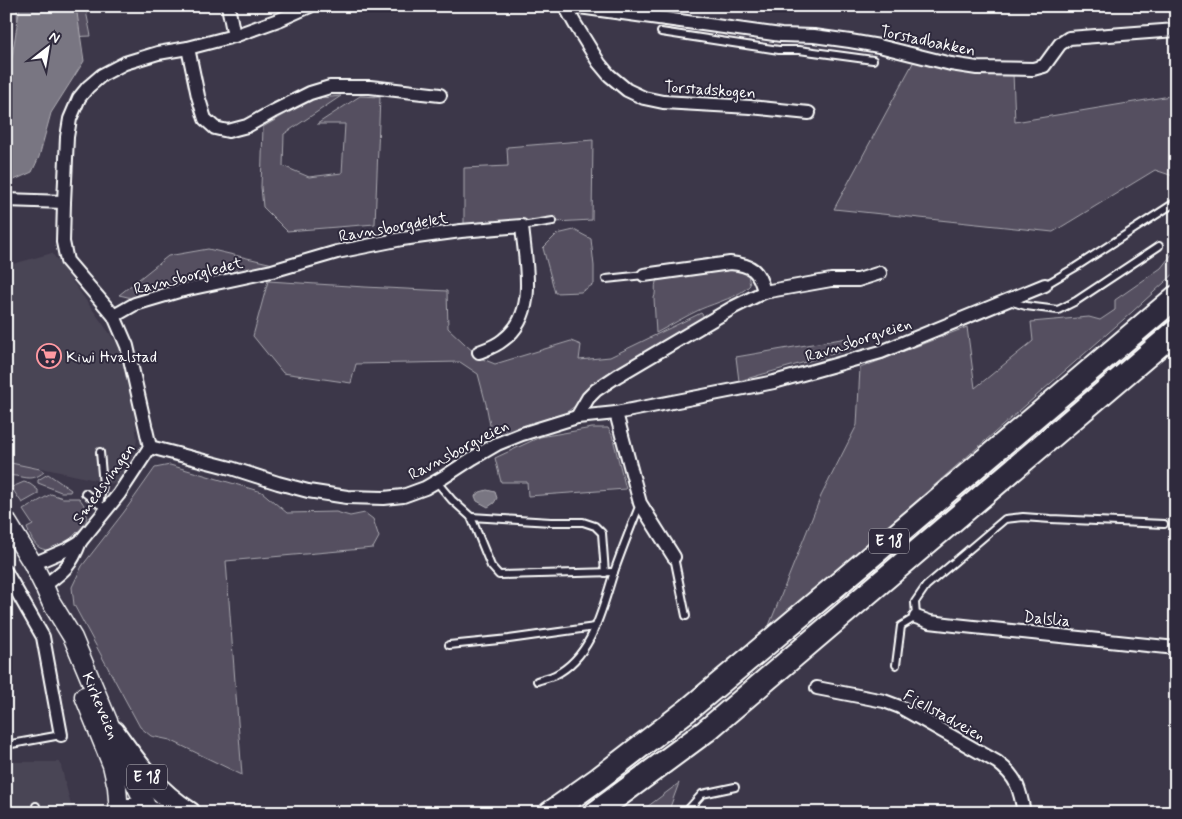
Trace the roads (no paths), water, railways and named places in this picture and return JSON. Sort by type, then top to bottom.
[{"type":"highway","name":"E 18","points":[[550,813],[598,779],[711,690],[1176,297]]},
{"type":"highway","name":"E 18","points":[[595,813],[706,730],[1176,331]]},
{"type":"highway","name":"E 18","points":[[114,732],[136,765],[154,785],[189,813]]},
{"type":"highway","name":"E 18","points":[[533,813],[598,779]]},
{"type":"main road","name":"Kirkeveien","points":[[6,520],[33,564],[73,638],[129,771],[151,811]]},
{"type":"main road","name":"Kirkeveien","points":[[48,594],[59,633],[112,765],[118,787],[118,812]]},
{"type":"main road","points":[[118,812],[133,808],[151,811]]},
{"type":"street","points":[[228,6],[234,36]]},
{"type":"street","points":[[6,200],[64,202],[67,137],[70,119],[79,98],[102,75],[125,63],[158,53],[188,48],[234,36],[310,6]]},
{"type":"street","name":"Torstadskogen","points":[[565,6],[594,55],[609,75],[627,90],[644,98],[663,102],[809,113]]},
{"type":"street","name":"Torstadbakken","points":[[572,6],[781,35],[814,36],[850,41],[880,46],[951,64],[978,68],[1033,69],[1044,66],[1060,44],[1069,38],[1176,30]]},
{"type":"street","points":[[188,48],[205,120],[215,128],[228,131],[247,126],[310,93],[330,87],[370,87],[440,95]]},
{"type":"street","name":"Smedsvingen","points":[[33,564],[80,542],[103,507],[119,494],[150,447],[127,346],[114,316],[67,261],[63,242],[64,202]]},
{"type":"street","points":[[479,352],[504,340],[513,331],[521,318],[528,283],[522,226]]},
{"type":"street","name":"Ravnsborgdelet","points":[[272,271],[337,252],[402,239],[460,231],[522,226]]},
{"type":"street","points":[[644,275],[730,263],[743,264],[751,268],[758,276],[764,292]]},
{"type":"street","name":"Ravnsborgledet","points":[[114,316],[135,304],[179,291],[272,271]]},
{"type":"street","points":[[577,418],[588,398],[596,390],[734,307],[764,292],[831,280],[858,280],[880,274]]},
{"type":"street","name":"Ravnsborgveien","points":[[150,447],[308,491],[347,497],[384,498],[403,496],[424,488],[497,444],[522,434],[577,418],[616,413],[774,382],[881,352],[1045,285]]},
{"type":"street","points":[[616,413],[640,503],[674,557]]},
{"type":"street","points":[[48,594],[74,556],[80,542]]},
{"type":"street","points":[[6,572],[43,637],[61,735]]},
{"type":"street","name":"Dalslia","points":[[916,617],[930,622],[955,625],[1176,648]]},
{"type":"street","name":"Fjellstadveien","points":[[817,688],[884,701],[900,707],[997,762],[1007,770],[1018,786],[1024,813]]},
{"type":"lane","points":[[661,32],[779,50],[799,50],[873,60]]},
{"type":"lane","points":[[779,50],[781,35]]},
{"type":"lane","points":[[1045,285],[1176,202]]},
{"type":"lane","name":"Ravnsborgdelet","points":[[522,226],[553,221]]},
{"type":"lane","points":[[1008,300],[1026,306],[1058,310],[1076,301],[1159,246]]},
{"type":"lane","points":[[606,279],[644,275]]},
{"type":"lane","points":[[100,452],[103,507]]},
{"type":"lane","points":[[436,481],[471,518],[490,566],[499,575],[614,572]]},
{"type":"lane","points":[[85,493],[103,507]]},
{"type":"lane","points":[[536,681],[554,676],[566,668],[577,658],[588,643],[603,607],[640,503]]},
{"type":"lane","points":[[896,665],[901,626],[916,617],[915,602],[926,586],[1005,519],[1023,516],[1164,524]]},
{"type":"lane","points":[[471,518],[583,522],[595,526],[602,533],[605,572]]},
{"type":"lane","points":[[674,557],[686,616]]},
{"type":"lane","points":[[449,645],[509,640],[595,627]]},
{"type":"lane","points":[[6,745],[61,735]]},
{"type":"lane","points":[[686,813],[702,794],[735,786]]},
{"type":"place","name":"Kiwi Hvalstad","points":[[49,356]]}]
